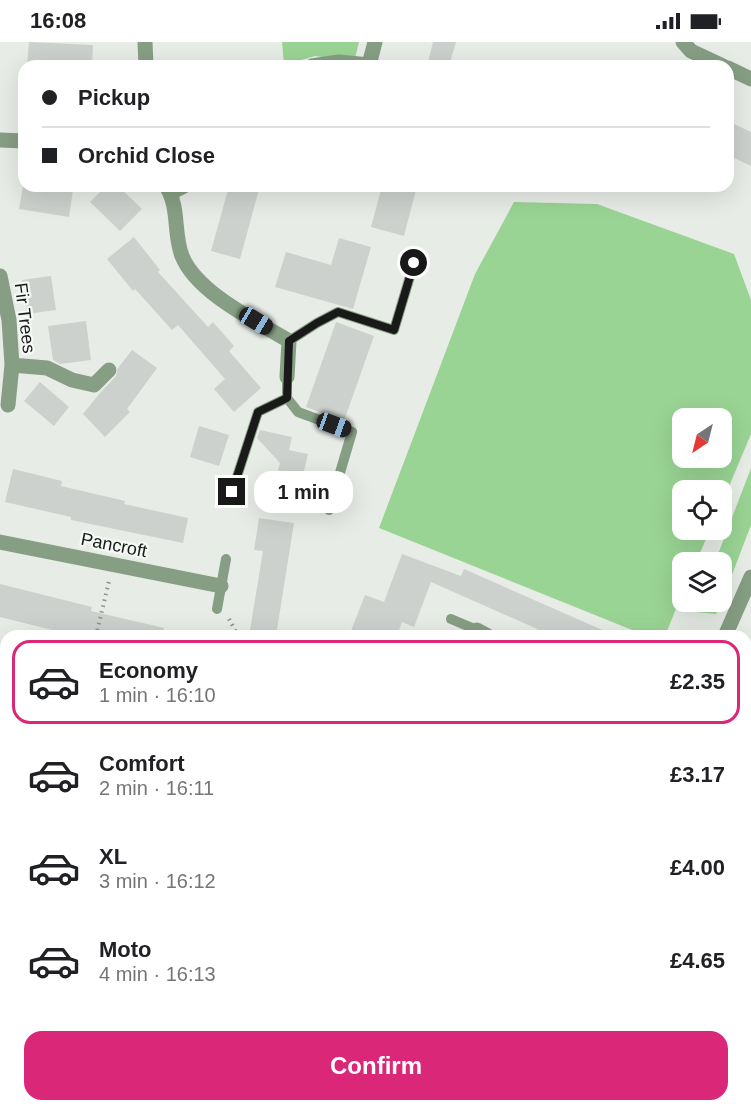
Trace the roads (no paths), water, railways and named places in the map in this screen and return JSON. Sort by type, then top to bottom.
[{"type":"street","points":[[145,42],[146,60]]},
{"type":"street","points":[[365,60],[375,42]]},
{"type":"street","points":[[683,42],[691,51],[710,60]]},
{"type":"street","points":[[734,71],[751,79]]},
{"type":"street","points":[[0,140],[18,141]]},
{"type":"street","points":[[173,192],[176,234],[182,257],[193,274],[224,302],[289,341],[287,377]]},
{"type":"street","name":"Fir Trees","points":[[0,276],[9,320],[12,365],[8,405]]},
{"type":"street","name":"Fir Trees","points":[[12,365],[47,368],[72,380],[94,385],[109,370]]},
{"type":"street","name":"Pancroft","points":[[0,542],[221,586]]},
{"type":"street","points":[[728,630],[751,577]]},
{"type":"lane","points":[[289,341],[338,312],[394,330],[414,263]]},
{"type":"lane","points":[[287,377],[287,398],[298,412],[352,432],[329,510]]},
{"type":"lane","points":[[232,492],[258,412],[287,398]]},
{"type":"lane","points":[[218,609],[226,559]]},
{"type":"lane","points":[[452,619],[473,630]]}]
